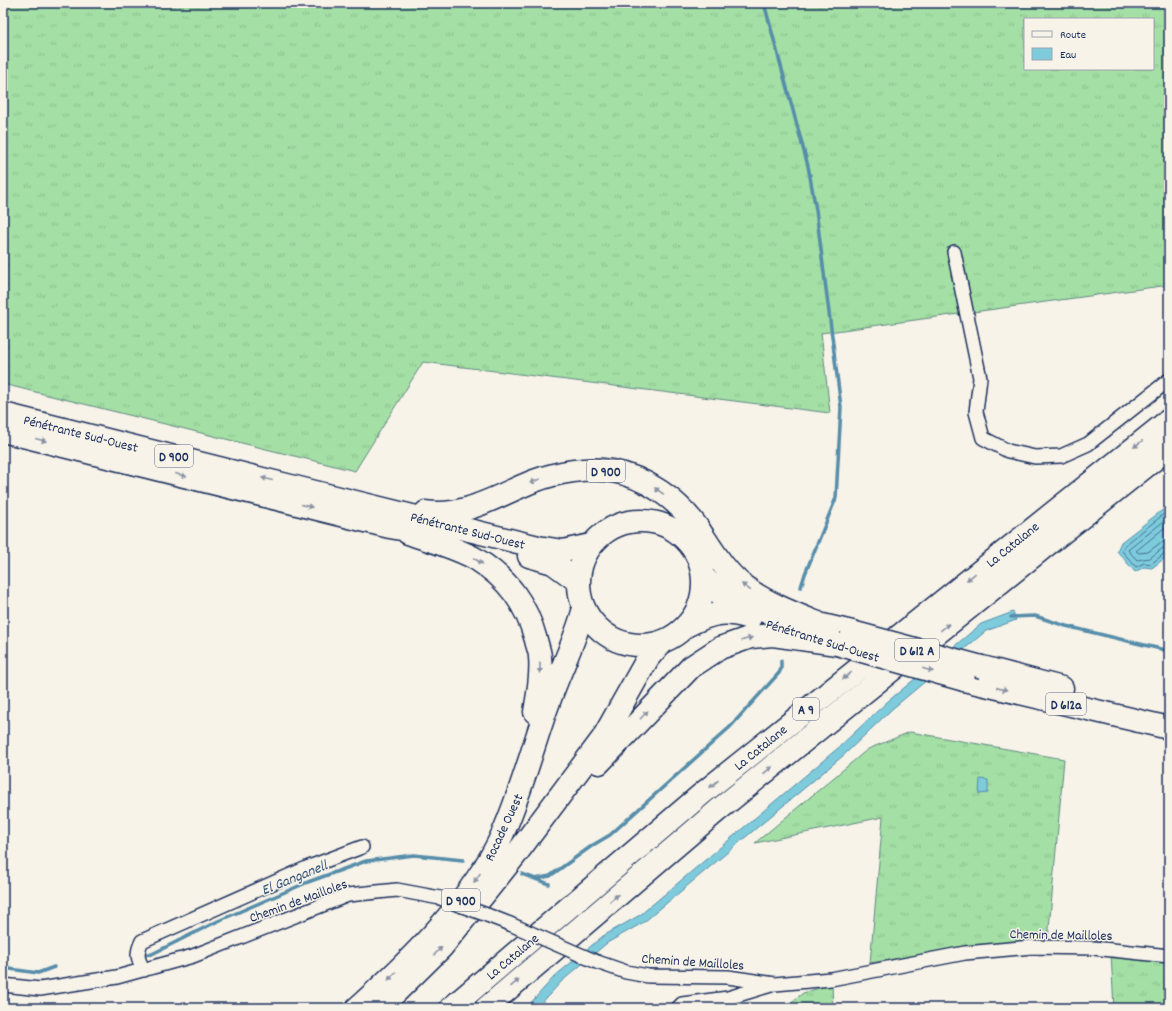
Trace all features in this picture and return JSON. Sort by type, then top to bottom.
[{"type":"highway","name":"Pénétrante Sud-Ouest","points":[[3,414],[538,547],[563,550],[591,545]]},
{"type":"highway","name":"La Catalane","points":[[451,1008],[703,793],[1169,420]]},
{"type":"highway","points":[[3,431],[390,527],[513,551],[553,563],[579,582]]},
{"type":"highway","name":"La Catalane","points":[[486,1008],[723,806],[1042,548],[1169,448]]},
{"type":"highway","name":"Pénétrante Sud-Ouest","points":[[345,500],[431,513],[465,510],[502,496],[534,481],[560,473],[595,470],[613,471],[635,478],[656,488],[678,504],[697,527],[727,570],[744,587],[779,607],[818,623],[844,638]]},
{"type":"highway","name":"Rocade Ouest","points":[[638,521],[658,523],[677,531],[687,540],[695,551],[701,564],[704,577],[701,602],[688,625],[671,638],[661,643],[638,646],[616,640],[597,627],[584,608],[579,582],[580,569],[591,545],[601,535],[625,523],[638,521]]},
{"type":"highway","points":[[390,527],[448,547],[475,559],[503,579],[522,602],[533,629],[540,657],[540,685],[528,766]]},
{"type":"highway","name":"Pénétrante Sud-Ouest","points":[[704,577],[722,596],[734,604],[818,623]]},
{"type":"highway","name":"Rocade Ouest","points":[[357,1008],[431,936],[470,888],[490,858],[503,834],[528,766],[551,696],[579,630],[584,608]]},
{"type":"highway","name":"Pénétrante Sud-Ouest","points":[[688,625],[708,615],[724,613],[740,615],[844,638],[964,680],[1169,728]]},
{"type":"highway","points":[[523,846],[658,700],[691,667],[705,656],[720,648],[751,637],[773,635],[844,638]]},
{"type":"highway","name":"D 612 A","points":[[844,638],[982,667]]},
{"type":"highway","name":"Rocade Ouest","points":[[380,1008],[442,947],[523,846],[603,738],[648,658],[661,643]]},
{"type":"highway","name":"D 612a","points":[[982,667],[1169,715]]},
{"type":"street","points":[[954,252],[980,378],[976,412],[983,438],[1008,451],[1035,458],[1061,456],[1088,444],[1169,380]]},
{"type":"street","points":[[144,970],[137,960],[142,941],[309,867],[362,847]]},
{"type":"street","name":"Chemin de Mailloles","points":[[3,985],[40,989],[117,977],[193,956],[348,895],[396,890],[440,898],[510,924],[598,962],[626,972],[648,976],[728,977],[775,984],[831,979],[965,953],[1032,947],[1093,948],[1169,956]]},
{"type":"street","points":[[678,1008],[682,1004],[728,998],[775,984]]},
{"type":"green space","points":[[3,3],[1169,3],[1169,285],[821,333],[830,413],[423,362],[355,471],[3,384]]},
{"type":"green space","points":[[910,732],[1064,759],[1048,940],[959,948],[870,963],[883,817],[755,843],[868,749]]},
{"type":"green space","points":[[1111,954],[1169,962],[1169,1008],[1114,1008]]},
{"type":"green space","points":[[832,984],[833,1008],[784,1008],[803,993]]},
{"type":"water","points":[[1169,505],[1169,555],[1152,568],[1144,567],[1135,572],[1117,551],[1121,542]]},
{"type":"water","points":[[1013,612],[1016,620],[986,631],[892,709],[844,755],[644,922],[607,943],[561,982],[537,1008],[526,1008],[555,976],[603,936],[640,915],[838,748],[887,702],[981,624]]},
{"type":"water","points":[[980,779],[988,780],[988,793],[979,794]]},
{"type":"waterway","points":[[764,3],[808,166],[816,210],[841,407],[836,498],[801,587]]},
{"type":"waterway","points":[[1011,617],[1035,616],[1066,626],[1169,651]]},
{"type":"waterway","points":[[535,879],[550,876],[593,845],[610,835],[730,727],[779,673],[781,669],[781,661]]},
{"type":"waterway","name":"El Ganganell","points":[[142,955],[152,954],[218,921],[308,882],[366,861],[414,855],[463,860]]},
{"type":"waterway","name":"El Ganganell","points":[[522,874],[549,884]]},
{"type":"waterway","name":"El Ganganell","points":[[3,968],[38,973],[54,967]]}]
